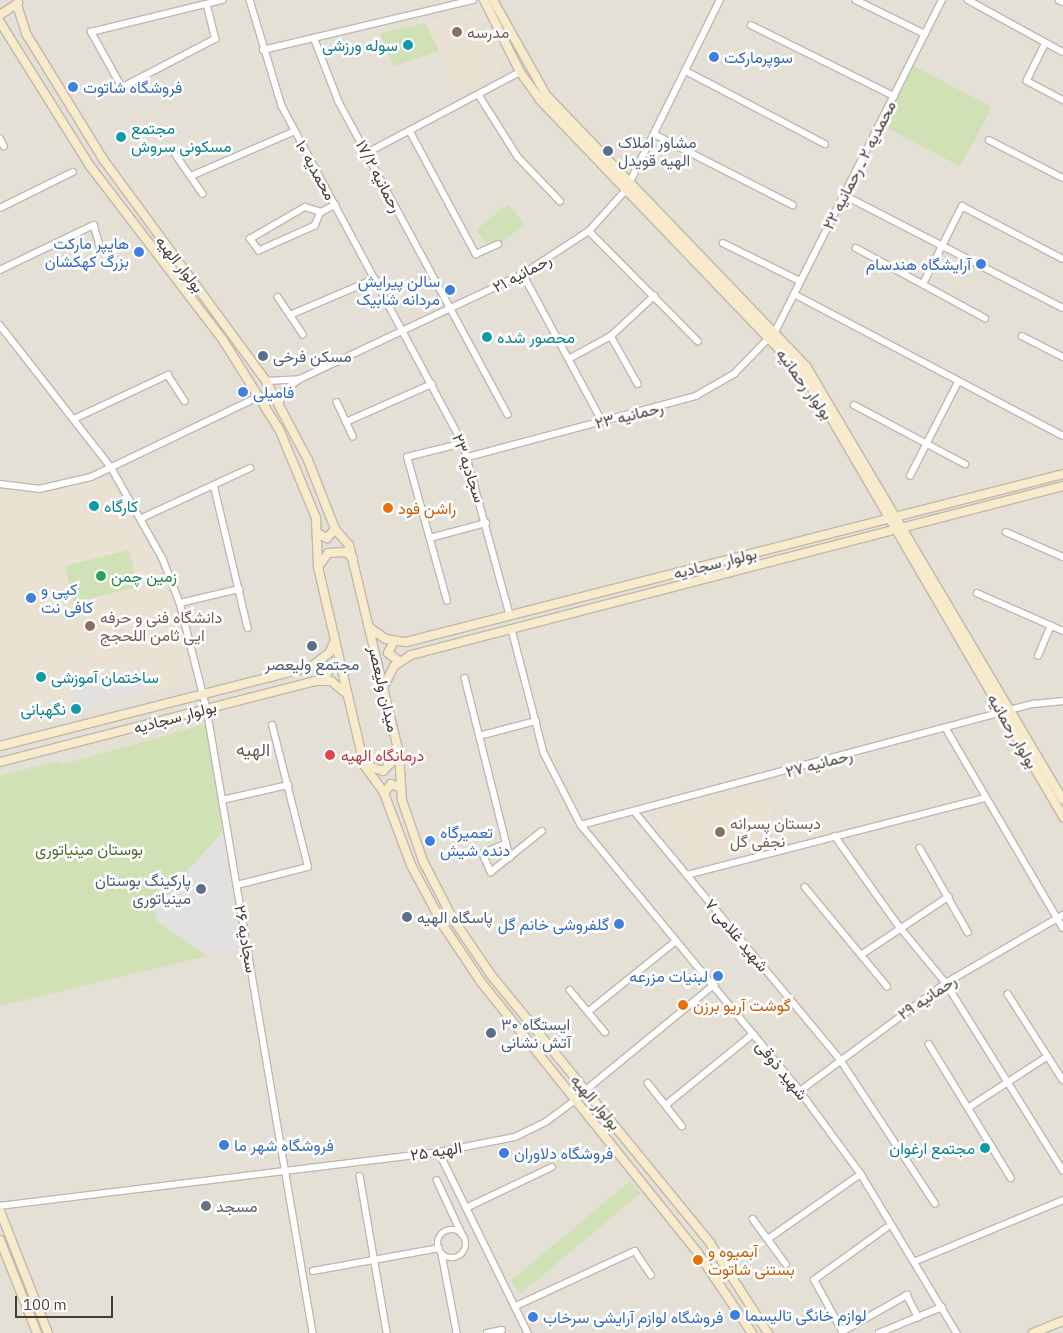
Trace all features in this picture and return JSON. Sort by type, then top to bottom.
[{"type":"main road","name":"بولوار رحمانیه","points":[[484,0],[520,72],[577,143],[776,330],[834,407],[1063,800]]},
{"type":"main road","name":"بولوار رحمانیه","points":[[493,0],[546,94],[627,188],[770,337],[827,411],[887,518],[1063,817]]},
{"type":"main road","points":[[0,15],[18,2]]},
{"type":"main road","name":"بولوار الهیه","points":[[18,2],[27,35],[103,159],[234,332],[266,381],[279,404],[335,529]]},
{"type":"main road","name":"بولوار الهیه","points":[[0,22],[90,166],[260,396],[300,473],[319,534]]},
{"type":"main road","name":"بولوار سجادیه","points":[[394,641],[406,642],[1063,474]]},
{"type":"main road","name":"بولوار سجادیه","points":[[399,661],[1063,486]]},
{"type":"main road","points":[[335,529],[327,538],[319,534],[318,567],[364,765]]},
{"type":"main road","name":"میدان ولیعصر","points":[[335,529],[353,558],[399,754],[395,764],[383,771],[364,765]]},
{"type":"main road","points":[[318,567],[328,553],[346,552],[353,558]]},
{"type":"main road","points":[[370,628],[394,641],[388,653],[399,661],[384,686]]},
{"type":"main road","points":[[334,640],[320,662],[329,670],[324,680],[346,694]]},
{"type":"main road","name":"بولوار سجادیه","points":[[0,746],[320,662]]},
{"type":"main road","name":"بولوار سجادیه","points":[[0,762],[207,708],[324,680]]},
{"type":"main road","name":"بولوار الهیه","points":[[399,754],[401,788],[423,861],[453,919],[491,975],[710,1243],[768,1333]]},
{"type":"main road","name":"بولوار الهیه","points":[[364,765],[384,793],[411,865],[443,925],[481,982],[698,1253],[752,1333]]},
{"type":"main road","points":[[384,793],[391,784],[401,788]]},
{"type":"main road","points":[[576,1099],[586,1090]]},
{"type":"main road","points":[[0,1211],[48,1333]]},
{"type":"main road","points":[[0,1240],[37,1333]]},
{"type":"main road","points":[[1033,1333],[1063,1321]]},
{"type":"street","points":[[207,4],[216,39],[122,88],[91,32],[222,0]]},
{"type":"street","name":"محمدیه ۱۰","points":[[250,0],[263,50],[295,131],[402,332]]},
{"type":"street","points":[[263,50],[314,40],[473,0]]},
{"type":"street","name":"رحمانیه ۲۱","points":[[300,379],[523,274],[589,231],[627,188],[720,0]]},
{"type":"street","points":[[856,0],[925,34]]},
{"type":"street","name":"محمدیه ۲ ـ رحمانیه ۲۲","points":[[776,330],[942,0]]},
{"type":"street","points":[[968,0],[1063,52]]},
{"type":"street","points":[[1059,0],[1063,2]]},
{"type":"street","points":[[752,25],[894,96]]},
{"type":"street","name":"رحمانیه ۱۷/۲","points":[[314,40],[339,102],[449,309],[508,414]]},
{"type":"street","points":[[1046,43],[1027,81],[1063,100]]},
{"type":"street","points":[[367,153],[520,72]]},
{"type":"street","points":[[686,72],[826,144]]},
{"type":"street","points":[[479,95],[518,158],[560,200]]},
{"type":"street","points":[[191,176],[295,131]]},
{"type":"street","points":[[410,131],[476,254],[498,244]]},
{"type":"street","points":[[654,134],[793,205]]},
{"type":"street","points":[[0,138],[3,146]]},
{"type":"street","points":[[989,140],[1063,178]]},
{"type":"street","points":[[176,155],[203,194]]},
{"type":"street","points":[[0,208],[73,172]]},
{"type":"street","points":[[844,195],[941,247],[1063,308]]},
{"type":"street","points":[[321,212],[305,207],[250,239],[259,251],[315,226],[321,212],[335,204]]},
{"type":"street","points":[[923,284],[962,206],[1063,259]]},
{"type":"street","points":[[0,270],[94,225],[101,250]]},
{"type":"street","points":[[589,231],[698,341]]},
{"type":"street","points":[[723,243],[800,281]]},
{"type":"street","points":[[856,248],[986,318]]},
{"type":"street","points":[[523,274],[602,421]]},
{"type":"street","points":[[290,315],[375,279]]},
{"type":"street","points":[[794,294],[1063,436]]},
{"type":"street","points":[[278,296],[304,334]]},
{"type":"street","points":[[569,360],[611,336],[654,296]]},
{"type":"street","name":"سجادیه ۲۶","points":[[0,325],[2,333],[74,419],[111,467],[142,518],[180,603],[207,708],[313,1333]]},
{"type":"street","name":"سجادیه ۲۳","points":[[402,332],[463,443],[510,615]]},
{"type":"street","points":[[611,336],[638,384]]},
{"type":"street","points":[[1022,336],[1063,357]]},
{"type":"street","name":"رحمانیه ۲۳","points":[[468,457],[696,396],[721,384],[770,337]]},
{"type":"street","points":[[74,419],[168,375],[185,401]]},
{"type":"street","points":[[266,381],[300,379]]},
{"type":"street","points":[[279,404],[285,390],[300,379]]},
{"type":"street","points":[[910,476],[958,382]]},
{"type":"street","points":[[346,422],[432,384]]},
{"type":"street","points":[[0,484],[39,488],[64,485],[111,467],[260,396]]},
{"type":"street","points":[[337,402],[353,436]]},
{"type":"street","points":[[854,406],[965,464]]},
{"type":"street","points":[[447,601],[407,457],[463,443]]},
{"type":"street","points":[[142,518],[250,468]]},
{"type":"street","points":[[214,485],[248,628]]},
{"type":"street","points":[[430,538],[486,523]]},
{"type":"street","points":[[1006,532],[1063,557]]},
{"type":"street","points":[[180,603],[239,590]]},
{"type":"street","points":[[977,593],[1063,631]]},
{"type":"street","points":[[1038,656],[1051,626]]},
{"type":"street","name":"شهید ذوقی","points":[[512,630],[536,721],[556,783],[581,825],[800,1091],[861,1174],[916,1261],[957,1333]]},
{"type":"street","points":[[465,678],[510,858]]},
{"type":"street","name":"رحمانیه ۲۷","points":[[581,825],[1012,711],[1063,701]]},
{"type":"street","points":[[479,736],[536,721]]},
{"type":"street","points":[[236,885],[308,867],[272,725]]},
{"type":"street","points":[[946,730],[985,798],[1060,917],[1063,928]]},
{"type":"street","points":[[222,800],[288,785]]},
{"type":"street","points":[[687,875],[985,798]]},
{"type":"street","name":"شهید غلامی ۷","points":[[634,811],[840,1058],[935,1203]]},
{"type":"street","points":[[506,844],[483,854],[491,872],[542,831]]},
{"type":"street","points":[[835,836],[899,926],[946,983],[1063,1170]]},
{"type":"street","points":[[920,848],[968,932]]},
{"type":"street","points":[[805,887],[887,986]]},
{"type":"street","points":[[861,955],[899,926],[948,896]]},
{"type":"street","name":"رحمانیه ۲۹","points":[[800,1091],[840,1058],[946,983],[1060,917]]},
{"type":"street","points":[[588,1012],[676,941]]},
{"type":"street","points":[[586,1090],[714,985]]},
{"type":"street","points":[[570,990],[605,1032]]},
{"type":"street","points":[[1008,994],[1063,1080]]},
{"type":"street","points":[[666,1105],[753,1034]]},
{"type":"street","points":[[928,1044],[1011,1178]]},
{"type":"street","points":[[968,1108],[1048,1056]]},
{"type":"street","points":[[648,1083],[682,1126]]},
{"type":"street","name":"الهیه ۲۵","points":[[0,1206],[439,1152],[515,1137],[546,1122],[576,1099]]},
{"type":"street","points":[[439,1152],[528,1333]]},
{"type":"street","points":[[466,1208],[552,1167]]},
{"type":"street","points":[[768,1239],[861,1174]]},
{"type":"street","points":[[360,1176],[387,1333]]},
{"type":"street","points":[[437,1180],[462,1234],[466,1248],[456,1258],[442,1254]]},
{"type":"street","points":[[916,1261],[1063,1200]]},
{"type":"street","points":[[752,1219],[786,1264]]},
{"type":"street","points":[[886,1228],[814,1280],[842,1333],[906,1295],[918,1317]]},
{"type":"street","points":[[457,1333],[442,1254],[438,1248],[438,1240],[448,1230],[462,1234]]},
{"type":"street","points":[[314,1271],[375,1258],[438,1248]]},
{"type":"street","points":[[516,1306],[635,1251],[651,1275]]},
{"type":"street","points":[[879,1333],[942,1307]]},
{"type":"street","points":[[487,1333],[502,1330]]},
{"type":"shaded area","points":[[0,0],[1063,0],[1063,1333],[0,1333]]},
{"type":"shaded area","points":[[474,11],[502,71],[459,94],[425,23]]},
{"type":"shaded area","name":"دانشگاه فنی و حرفه ایی ثامن اللحجج","points":[[104,478],[109,479],[157,561],[173,604],[191,677],[187,684],[0,731],[0,492],[40,496]]},
{"type":"shaded area","points":[[140,668],[146,691],[78,710],[71,686]]},
{"type":"shaded area","name":"دبستان پسرانه نجفی گل","points":[[765,786],[778,843],[694,865],[656,821],[658,814]]},
{"type":"shaded area","name":"پارکینگ بوستان مینیاتوری","points":[[223,831],[239,950],[207,956],[157,921],[154,910]]},
{"type":"green space","points":[[425,23],[439,51],[394,66],[380,33]]},
{"type":"green space","points":[[914,66],[992,107],[960,166],[883,125]]},
{"type":"green space","points":[[508,204],[524,224],[492,250],[476,230]]},
{"type":"green space","name":"زمین چمن","points":[[129,550],[138,587],[74,603],[65,566]]},
{"type":"green space","name":"بوستان مینیاتوری","points":[[206,724],[223,831],[193,868],[190,865],[157,921],[207,956],[0,1006],[0,776],[56,761],[64,764]]},
{"type":"green space","points":[[630,1181],[640,1193],[521,1294],[510,1281]]},
{"type":"place","name":"مدرسه","points":[[457,32]]},
{"type":"place","name":"سوله ورزشی","points":[[408,45]]},
{"type":"place","name":"سوپرمارکت","points":[[714,57]]},
{"type":"place","name":"فروشگاه شاتوت","points":[[73,87]]},
{"type":"place","name":"مجتمع مسکونی سروش","points":[[121,137]]},
{"type":"place","name":"مشاور املاک الهیه قویدل","points":[[608,151]]},
{"type":"place","name":"هایپر مارکت بزرگ کهکشان","points":[[139,252]]},
{"type":"place","name":"آرایشگاه هندسام","points":[[981,264]]},
{"type":"place","name":"سالن پیرایش مردانه شابیک","points":[[450,290]]},
{"type":"place","name":"محصور شده","points":[[487,337]]},
{"type":"place","name":"مسکن فرخی","points":[[263,356]]},
{"type":"place","name":"فامیلی","points":[[243,392]]},
{"type":"place","name":"کارگاه","points":[[94,506]]},
{"type":"place","name":"راشن فود","points":[[388,508]]},
{"type":"place","name":"زمین چمن","points":[[101,576]]},
{"type":"place","name":"کپی و کافی نت","points":[[31,598]]},
{"type":"place","name":"دانشگاه فنی و حرفه ایی ثامن اللحجج","points":[[90,626]]},
{"type":"place","name":"مجتمع ولیعصر","points":[[312,646]]},
{"type":"place","name":"ساختمان آموزشی","points":[[41,677]]},
{"type":"place","name":"نگهبانی","points":[[76,709]]},
{"type":"place","name":"درمانگاه الهیه","points":[[330,755]]},
{"type":"place","name":"دبستان پسرانه نجفی گل","points":[[720,832]]},
{"type":"place","name":"تعمیرگاه دنده شیش","points":[[430,841]]},
{"type":"place","name":"پارکینگ بوستان مینیاتوری","points":[[201,889]]},
{"type":"place","name":"پاسگاه الهیه","points":[[407,917]]},
{"type":"place","name":"گلفروشی خانم گل","points":[[619,924]]},
{"type":"place","name":"لبنیات مزرعه","points":[[718,976]]},
{"type":"place","name":"گوشت آریو برزن","points":[[683,1005]]},
{"type":"place","name":"ایستگاه ۳۰ آتش نشانی","points":[[491,1033]]},
{"type":"place","name":"فروشگاه شهر ما","points":[[224,1145]]},
{"type":"place","name":"مجتمع ارغوان","points":[[985,1148]]},
{"type":"place","name":"فروشگاه دلاوران","points":[[504,1153]]},
{"type":"place","name":"مسجد","points":[[206,1206]]},
{"type":"place","name":"آبمیوه و بستنی شاتوت","points":[[698,1260]]},
{"type":"place","name":"لوازم خانگی تالیسما","points":[[735,1315]]},
{"type":"place","name":"فروشگاه لوازم آرایشی سرخاب","points":[[533,1317]]},
{"type":"district","name":"الهیه","points":[[253,750]]}]
